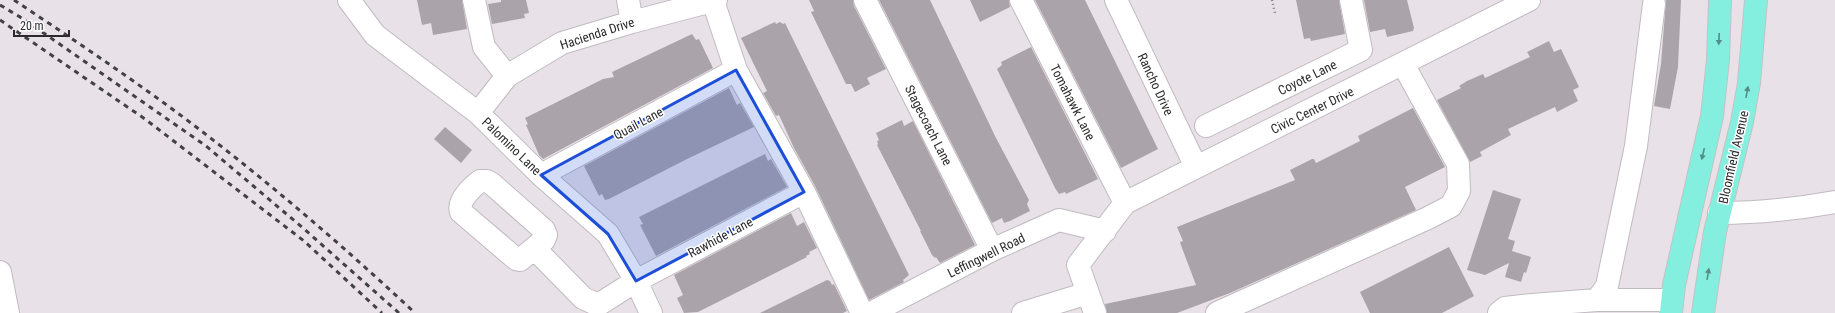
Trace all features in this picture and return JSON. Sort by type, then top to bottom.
[{"type":"main road","points":[[1676,309],[1674,285],[1712,116],[1718,60],[1720,0]]},
{"type":"main road","name":"Bloomfield Avenue","points":[[1703,313],[1714,232],[1743,114],[1750,69],[1756,0]]},
{"type":"main road","points":[[1691,204],[1719,212]]},
{"type":"street","name":"Palomino Lane","points":[[349,0],[375,35],[478,113],[541,175],[608,234],[636,281],[651,313]]},
{"type":"street","points":[[474,0],[484,47],[507,76]]},
{"type":"street","points":[[628,0],[632,22]]},
{"type":"street","name":"Stagecoach Lane","points":[[865,0],[992,250]]},
{"type":"street","name":"Tomahawk Lane","points":[[1021,0],[1125,203]]},
{"type":"street","name":"Rancho Drive","points":[[1116,0],[1196,167]]},
{"type":"street","name":"Coyote Lane","points":[[1206,126],[1362,50],[1351,0]]},
{"type":"street","name":"Civic Center Drive","points":[[1091,303],[1078,265],[1125,203],[1529,0]]},
{"type":"street","name":"Hacienda Drive","points":[[478,113],[507,76],[562,43],[632,22],[714,1]]},
{"type":"street","points":[[714,1],[736,70],[804,192],[862,313]]},
{"type":"street","points":[[1596,300],[1607,286],[1636,146],[1654,4]]},
{"type":"street","points":[[1217,313],[1428,218],[1451,206],[1459,191],[1458,164],[1403,64]]},
{"type":"street","name":"Quail Lane","points":[[541,175],[736,70]]},
{"type":"street","name":"Rawhide Lane","points":[[534,249],[583,298],[598,305],[636,281],[804,192]]},
{"type":"street","points":[[1719,212],[1761,212],[1794,209],[1835,202]]},
{"type":"street","name":"Leffingwell Road","points":[[871,313],[992,250],[1059,220],[1105,231]]},
{"type":"street","points":[[0,272],[8,313]]},
{"type":"street","points":[[1499,313],[1505,308],[1596,300],[1676,309]]},
{"type":"street","points":[[1023,313],[1091,303]]},
{"type":"path","points":[[1272,0],[1275,13]]},
{"type":"highlighted area","points":[[736,70],[804,192],[636,281],[608,234],[541,175]]},
{"type":"building","points":[[417,0],[462,0],[467,29],[433,35],[431,23],[422,25]]},
{"type":"building","points":[[501,0],[526,0],[529,13],[524,14],[525,18],[492,24],[488,4],[501,2]]},
{"type":"building","points":[[809,0],[853,0],[854,6],[886,69],[867,78],[870,84],[855,92],[851,84],[846,84],[811,12],[814,11]]},
{"type":"building","points":[[879,0],[930,0],[996,138],[1029,200],[1027,204],[1030,211],[1004,223],[1002,218],[992,223]]},
{"type":"building","points":[[970,0],[1009,0],[1010,7],[980,22]]},
{"type":"building","points":[[1035,0],[1085,0],[1158,149],[1121,168]]},
{"type":"building","points":[[1296,0],[1339,0],[1345,34],[1311,41],[1310,38],[1304,39]]},
{"type":"building","points":[[1364,0],[1407,0],[1414,28],[1413,31],[1387,37],[1385,29],[1370,32]]},
{"type":"building","points":[[1666,0],[1681,0],[1678,67],[1670,109],[1654,106],[1661,64]]},
{"type":"building","points":[[775,22],[776,24],[780,22],[783,24],[785,23],[909,275],[903,280],[904,282],[869,300],[815,186],[794,148],[779,115],[776,116],[763,93],[767,91],[741,38]]},
{"type":"building","points":[[692,34],[696,40],[699,39],[713,68],[543,159],[539,155],[526,125],[528,124],[525,118],[603,79],[614,77],[612,72]]},
{"type":"building","points":[[1549,41],[1554,52],[1561,49],[1579,87],[1573,90],[1578,101],[1557,112],[1555,107],[1508,129],[1511,135],[1480,152],[1482,156],[1470,162],[1437,100],[1461,88],[1459,86],[1467,81],[1483,74],[1485,78],[1530,57],[1527,52]]},
{"type":"building","points":[[1031,47],[1098,179],[1066,194],[1065,192],[1059,194],[1055,188],[997,69],[1002,65],[1001,62]]},
{"type":"building","points":[[729,88],[737,105],[740,103],[754,127],[609,199],[605,200],[602,194],[599,196],[584,166]]},
{"type":"building","points":[[1413,108],[1445,167],[1405,187],[1416,210],[1230,293],[1177,313],[1107,313],[1105,304],[1196,285],[1180,242],[1183,241],[1177,227],[1295,180],[1290,170],[1312,159],[1314,159],[1316,163],[1360,141],[1358,136]]},
{"type":"building","points":[[902,120],[904,126],[913,121],[975,245],[940,263],[936,257],[935,258],[932,255],[877,145],[877,141],[879,140],[876,133]]},
{"type":"building","points":[[445,127],[472,150],[461,163],[434,139]]},
{"type":"building","points":[[765,154],[768,161],[771,159],[787,187],[656,256],[640,225],[643,224],[639,217]]},
{"type":"building","points":[[1493,190],[1521,199],[1508,239],[1515,241],[1512,251],[1531,257],[1526,273],[1524,272],[1521,282],[1505,277],[1509,263],[1485,275],[1467,270]]},
{"type":"building","points":[[791,213],[797,226],[804,222],[817,248],[809,252],[810,254],[806,256],[807,257],[698,312],[684,313],[677,298],[683,295],[674,275]]},
{"type":"building","points":[[1449,247],[1474,296],[1442,313],[1370,313],[1360,292]]},
{"type":"building","points":[[827,280],[830,281],[832,285],[834,284],[847,311],[843,313],[760,313]]},
{"type":"railway","points":[[14,0],[141,87],[213,140],[302,212],[415,313]]},
{"type":"railway","points":[[0,5],[25,20],[206,146],[303,228],[399,313]]},
{"type":"railway","points":[[0,20],[145,119],[304,241],[382,313]]}]
